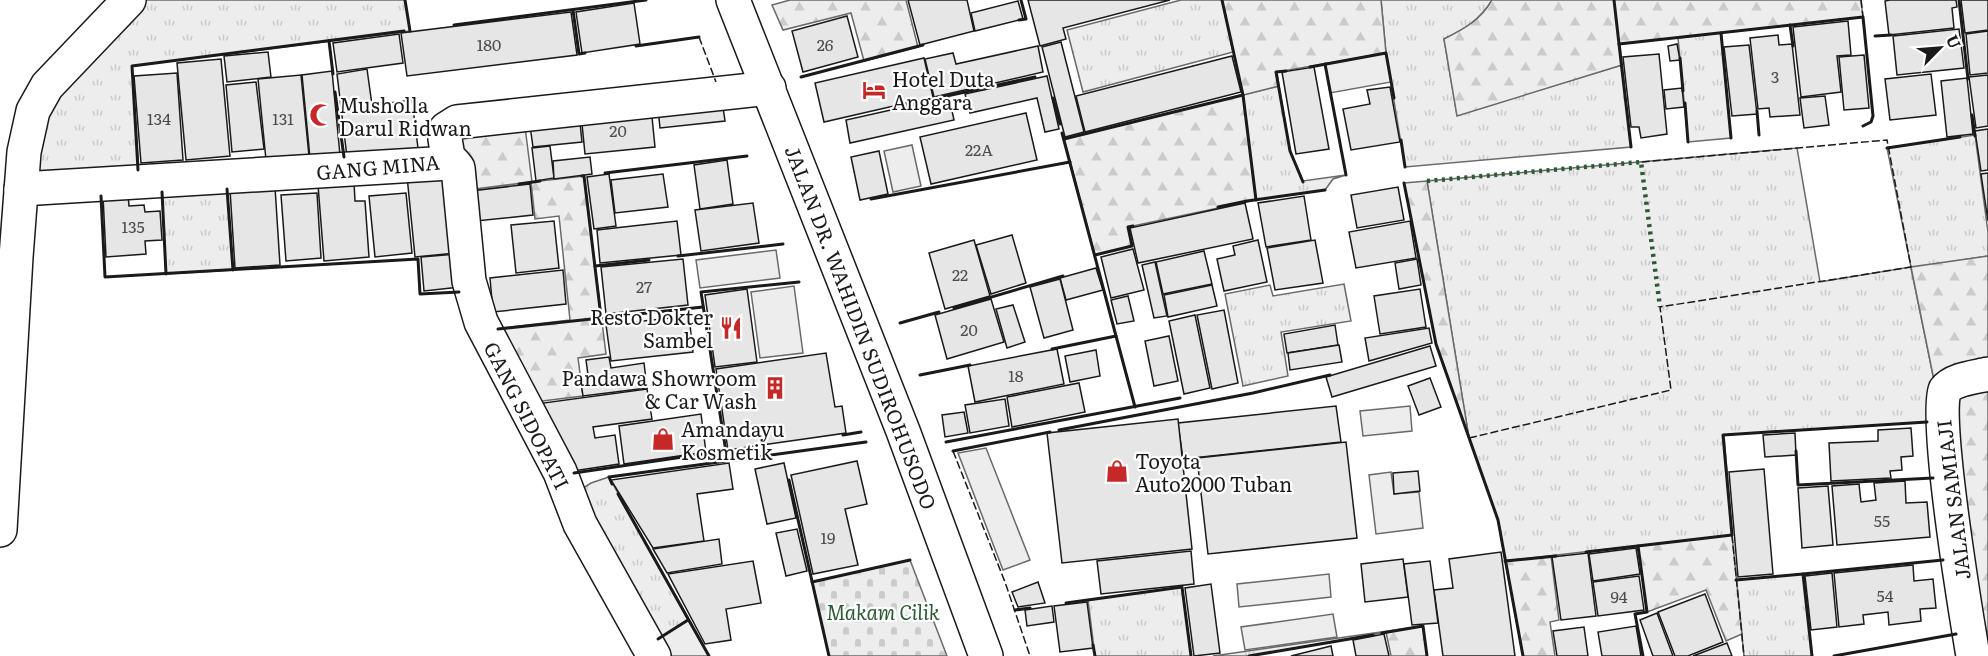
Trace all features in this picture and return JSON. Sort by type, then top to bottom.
[{"type":"main road","points":[[0,530],[8,257],[21,189],[24,152],[30,123],[39,98],[63,67],[129,0]]},
{"type":"main road","name":"JALAN DR. WAHIDIN SUDIROHUSODO","points":[[733,0],[903,431],[986,656]]},
{"type":"main road","name":"GANG MINA","points":[[21,189],[449,163],[446,133],[449,126],[457,122],[769,88]]},
{"type":"main road","name":"GANG SIDOPATI","points":[[449,163],[458,168],[469,281],[481,322],[560,472],[580,524],[654,656]]},
{"type":"main road","name":"JALAN SAMIAJI","points":[[1973,656],[1948,482],[1942,404],[1945,391],[1949,387],[1988,374]]},
{"type":"green space","points":[[140,0],[405,0],[410,31],[132,66],[139,173],[29,179],[40,113]]},
{"type":"green space","points":[[790,0],[906,0],[918,47],[864,61],[851,13],[783,30],[772,5]]},
{"type":"green space","points":[[1181,0],[1222,0],[1233,52],[1083,92],[1067,30]]},
{"type":"green space","points":[[1222,0],[1381,0],[1386,53],[1277,72],[1279,86],[1243,95]]},
{"type":"green space","points":[[1381,0],[1492,0],[1471,23],[1444,39],[1457,115],[1622,65],[1631,147],[1405,167],[1386,53]]},
{"type":"green space","points":[[1492,0],[1861,0],[1863,17],[1620,44],[1622,65],[1457,116],[1444,39],[1465,28],[1488,7]]},
{"type":"green space","points":[[1721,33],[1731,138],[1688,142],[1678,38]]},
{"type":"green space","points":[[1279,86],[1290,151],[1303,181],[1346,175],[1333,179],[1325,190],[1256,200],[1243,95]]},
{"type":"green space","points":[[1243,95],[1256,200],[1128,227],[1132,246],[1095,255],[1064,139]]},
{"type":"green space","points":[[524,119],[532,182],[584,176],[606,354],[578,358],[583,396],[534,402],[494,329],[570,320],[559,216],[535,219],[531,182],[467,190],[459,126]]},
{"type":"green space","points":[[1975,135],[1988,232],[1988,256],[1911,268],[1935,385],[1927,422],[1724,435],[1732,535],[1505,561],[1498,520],[1469,438],[1427,181],[1797,148],[1820,282],[1911,267],[1887,148]]},
{"type":"green space","points":[[1427,181],[1469,438],[1436,344],[1404,183]]},
{"type":"green space","points":[[227,185],[233,270],[166,274],[162,189]]},
{"type":"green space","points":[[1988,256],[1988,364],[1935,385],[1911,267]]},
{"type":"green space","points":[[1344,284],[1351,321],[1281,332],[1288,376],[1243,386],[1225,294],[1270,285],[1273,296]]},
{"type":"green space","points":[[1988,384],[1988,656],[1981,656],[1953,395]]},
{"type":"green space","points":[[609,477],[688,620],[656,640],[577,492],[591,483]]},
{"type":"green space","points":[[1732,535],[1742,634],[1726,641],[1706,590],[1647,612],[1638,546]]},
{"type":"green space","points":[[1551,556],[1559,620],[1550,622],[1555,656],[1523,656],[1505,561]]},
{"type":"green space","name":"Makam Cilik","points":[[910,560],[947,656],[829,656],[812,582]]},
{"type":"green space","points":[[1803,574],[1812,656],[1744,656],[1736,580]]},
{"type":"green space","points":[[1182,587],[1191,656],[1095,656],[1088,600]]},
{"type":"green space","points":[[1423,626],[1249,656],[1213,656]]},
{"type":"green space","points":[[1423,626],[1427,656],[1391,656],[1386,632]]},
{"type":"shaded area","points":[[1386,53],[1391,82],[1330,93],[1325,64]]},
{"type":"shaded area","points":[[912,145],[921,186],[893,192],[884,151]]},
{"type":"shaded area","points":[[776,250],[780,278],[700,288],[696,260]]},
{"type":"shaded area","points":[[794,286],[803,353],[760,358],[751,292]]},
{"type":"shaded area","points":[[1410,406],[1412,431],[1363,436],[1360,411]]},
{"type":"shaded area","points":[[986,448],[1030,560],[1003,570],[958,453]]},
{"type":"shaded area","points":[[1391,472],[1394,494],[1419,492],[1423,528],[1376,534],[1369,475]]},
{"type":"shaded area","points":[[1329,574],[1331,597],[1239,607],[1237,584]]},
{"type":"shaded area","points":[[1333,614],[1337,637],[1245,650],[1241,627]]},
{"type":"shaded area","points":[[688,620],[709,656],[665,656],[656,640]]},
{"type":"building","points":[[908,0],[967,0],[974,31],[920,45]]},
{"type":"building","points":[[1028,0],[1170,0],[1063,28],[1066,39],[1040,46]]},
{"type":"building","points":[[1956,0],[1957,7],[1952,8],[1954,28],[1889,35],[1885,1]]},
{"type":"building","points":[[1961,0],[1988,0],[1988,30],[1965,33]]},
{"type":"building","points":[[1018,1],[1023,19],[975,31],[971,13]]},
{"type":"building","points":[[634,3],[640,44],[582,53],[576,12]]},
{"type":"building","points":[[571,12],[577,55],[407,76],[401,33]]},
{"type":"building","points":[[847,16],[858,57],[803,72],[792,31]]},
{"type":"building","points":[[1848,21],[1851,55],[1837,56],[1841,92],[1801,97],[1793,27]]},
{"type":"building","points":[[1959,29],[1964,68],[1897,75],[1893,36]]},
{"type":"building","points":[[1988,31],[1988,73],[1970,75],[1966,34]]},
{"type":"building","points":[[399,34],[403,63],[337,72],[333,43]]},
{"type":"building","points":[[1778,35],[1779,45],[1792,44],[1800,115],[1770,117],[1769,108],[1758,109],[1750,38]]},
{"type":"building","points":[[1061,42],[1084,132],[1065,137],[1042,47]]},
{"type":"building","points":[[1677,44],[1680,60],[1670,61],[1668,46]]},
{"type":"building","points":[[1749,45],[1757,114],[1732,116],[1724,47]]},
{"type":"building","points":[[1038,46],[1043,72],[934,97],[925,59],[953,53],[956,64]]},
{"type":"building","points":[[268,52],[271,77],[227,82],[224,56]]},
{"type":"building","points":[[1659,54],[1667,134],[1641,138],[1639,127],[1631,127],[1623,57]]},
{"type":"building","points":[[1864,55],[1869,108],[1844,110],[1839,57]]},
{"type":"building","points":[[1232,56],[1241,92],[1085,132],[1076,96]]},
{"type":"building","name":"Hotel Duta Anggara","points":[[924,58],[933,97],[824,122],[815,83]]},
{"type":"building","points":[[221,59],[230,156],[186,160],[177,63]]},
{"type":"building","points":[[1314,67],[1329,149],[1296,154],[1282,72]]},
{"type":"building","points":[[367,69],[372,105],[412,100],[418,148],[347,157],[337,74]]},
{"type":"building","name":"Musholla Darul Ridwan","points":[[332,71],[340,155],[310,158],[302,75]]},
{"type":"building","points":[[177,73],[183,160],[141,163],[134,76]]},
{"type":"building","points":[[1931,74],[1936,115],[1890,120],[1885,79]]},
{"type":"building","points":[[301,75],[309,156],[266,160],[258,79]]},
{"type":"building","points":[[1988,75],[1988,126],[1976,128],[1969,77]]},
{"type":"building","points":[[1047,76],[1059,129],[1045,132],[1037,98],[970,113],[965,94]]},
{"type":"building","points":[[1967,78],[1973,134],[1947,137],[1941,81]]},
{"type":"building","points":[[256,82],[264,149],[232,152],[226,85]]},
{"type":"building","points":[[1390,87],[1400,142],[1351,150],[1343,109],[1370,104],[1367,90]]},
{"type":"building","points":[[1682,88],[1684,107],[1666,109],[1664,90]]},
{"type":"building","points":[[1825,96],[1829,125],[1804,128],[1800,98]]},
{"type":"building","points":[[949,97],[954,120],[850,143],[846,120]]},
{"type":"building","points":[[722,100],[725,121],[660,128],[658,108]]},
{"type":"building","points":[[651,107],[655,147],[585,154],[581,114]]},
{"type":"building","points":[[579,113],[582,142],[533,147],[529,119]]},
{"type":"building","points":[[1026,113],[1037,160],[931,184],[920,137]]},
{"type":"building","points":[[1988,129],[1988,170],[1981,171],[1975,131]]},
{"type":"building","points":[[550,146],[554,178],[536,181],[532,148]]},
{"type":"building","points":[[879,151],[888,194],[860,200],[851,157]]},
{"type":"building","points":[[590,157],[592,174],[554,179],[553,161]]},
{"type":"building","points":[[727,160],[733,204],[700,209],[694,165]]},
{"type":"building","points":[[449,172],[456,253],[415,257],[407,176]]},
{"type":"building","points":[[1988,173],[1988,221],[1981,174]]},
{"type":"building","points":[[609,174],[616,226],[594,229],[587,177]]},
{"type":"building","points":[[663,174],[668,207],[615,213],[611,180]]},
{"type":"building","points":[[354,182],[355,201],[365,201],[369,257],[324,261],[318,185]]},
{"type":"building","points":[[530,184],[533,215],[476,221],[471,191]]},
{"type":"building","points":[[275,187],[280,265],[235,268],[230,190]]},
{"type":"building","points":[[1398,187],[1404,220],[1357,228],[1351,195]]},
{"type":"building","points":[[317,193],[321,258],[286,261],[281,195]]},
{"type":"building","points":[[406,193],[412,253],[375,257],[369,196]]},
{"type":"building","points":[[128,195],[129,206],[144,205],[145,212],[160,211],[162,240],[145,241],[146,254],[106,257],[103,196]]},
{"type":"building","points":[[1304,196],[1311,240],[1266,247],[1258,203]]},
{"type":"building","points":[[753,203],[759,243],[701,251],[695,210]]},
{"type":"building","points":[[1245,203],[1253,239],[1138,263],[1130,228]]},
{"type":"building","points":[[554,221],[559,268],[516,273],[511,225]]},
{"type":"building","points":[[677,221],[681,255],[600,263],[597,230]]},
{"type":"building","points":[[1410,221],[1416,258],[1356,268],[1349,232]]},
{"type":"building","points":[[1012,235],[1026,283],[991,294],[976,245]]},
{"type":"building","points":[[974,240],[990,296],[945,309],[929,253]]},
{"type":"building","points":[[1258,240],[1267,282],[1224,291],[1217,259],[1235,255],[1233,246]]},
{"type":"building","points":[[1315,240],[1323,283],[1275,290],[1267,248]]},
{"type":"building","points":[[1133,249],[1144,290],[1111,298],[1101,257]]},
{"type":"building","points":[[1204,251],[1212,284],[1163,294],[1156,262]]},
{"type":"building","points":[[457,254],[460,287],[424,291],[421,257]]},
{"type":"building","points":[[683,259],[688,305],[606,314],[601,267]]},
{"type":"building","points":[[1417,259],[1421,285],[1399,289],[1395,263]]},
{"type":"building","points":[[1155,262],[1167,316],[1154,318],[1142,265]]},
{"type":"building","points":[[1096,268],[1103,290],[1066,300],[1060,278]]},
{"type":"building","points":[[563,270],[566,304],[493,312],[490,278]]},
{"type":"building","points":[[1060,279],[1073,330],[1044,338],[1030,287]]},
{"type":"building","points":[[1212,285],[1217,306],[1168,317],[1164,295]]},
{"type":"building","name":"Resto Dokter Sambel","points":[[747,289],[757,362],[715,367],[705,295]]},
{"type":"building","points":[[1420,289],[1426,327],[1380,334],[1374,296]]},
{"type":"building","points":[[1128,296],[1134,321],[1117,324],[1111,300]]},
{"type":"building","points":[[991,299],[1004,342],[947,359],[935,315]]},
{"type":"building","points":[[1013,305],[1025,342],[1007,348],[996,309]]},
{"type":"building","points":[[1224,310],[1238,383],[1212,389],[1197,315]]},
{"type":"building","points":[[1195,315],[1210,388],[1184,394],[1169,321]]},
{"type":"building","points":[[689,316],[693,352],[611,361],[606,325]]},
{"type":"building","points":[[1335,325],[1338,345],[1287,353],[1284,334]]},
{"type":"building","points":[[1429,328],[1432,343],[1369,361],[1365,338]]},
{"type":"building","points":[[1169,336],[1178,381],[1154,386],[1145,341]]},
{"type":"building","points":[[1339,345],[1342,362],[1290,370],[1288,353]]},
{"type":"building","points":[[1430,346],[1436,366],[1332,397],[1326,377]]},
{"type":"building","points":[[1057,349],[1064,384],[975,402],[968,366]]},
{"type":"building","points":[[1096,350],[1100,376],[1070,382],[1065,356]]},
{"type":"building","name":"Pandawa Showroom & Car Wash","points":[[826,353],[835,407],[842,406],[846,433],[728,450],[716,369]]},
{"type":"building","points":[[609,357],[611,368],[644,363],[647,388],[583,396],[580,376],[588,375],[586,360]]},
{"type":"building","points":[[1430,378],[1441,407],[1419,415],[1408,386]]},
{"type":"building","points":[[1079,383],[1085,412],[1012,427],[1007,397]]},
{"type":"building","points":[[647,389],[652,419],[593,427],[595,438],[615,435],[619,464],[573,471],[536,404]]},
{"type":"building","points":[[1005,399],[1009,426],[970,433],[965,405]]},
{"type":"building","points":[[1336,406],[1341,442],[1183,459],[1178,423]]},
{"type":"building","points":[[964,412],[968,433],[945,437],[942,415]]},
{"type":"building","name":"Amandayu Kosmetik","points":[[701,414],[706,452],[624,464],[619,426]]},
{"type":"building","name":"Toyota Auto2000 Tuban","points":[[1178,419],[1192,549],[1062,563],[1047,433]]},
{"type":"building","points":[[1911,428],[1913,456],[1901,457],[1902,470],[1890,471],[1891,478],[1831,481],[1829,443],[1878,441],[1878,430]]},
{"type":"building","points":[[1795,433],[1796,455],[1765,457],[1763,435]]},
{"type":"building","points":[[1346,442],[1357,538],[1208,554],[1197,458]]},
{"type":"building","points":[[857,461],[867,504],[845,509],[858,565],[813,574],[791,475]]},
{"type":"building","points":[[729,463],[733,489],[697,494],[704,541],[653,548],[611,480]]},
{"type":"building","points":[[784,463],[796,518],[767,524],[755,469]]},
{"type":"building","points":[[1764,469],[1773,574],[1738,577],[1729,472]]},
{"type":"building","points":[[1418,471],[1420,491],[1394,494],[1393,473]]},
{"type":"building","points":[[1905,481],[1906,503],[1927,502],[1930,537],[1837,545],[1832,486],[1859,484],[1861,502],[1876,500],[1874,483]]},
{"type":"building","points":[[1828,486],[1833,545],[1802,548],[1798,488]]},
{"type":"building","points":[[797,529],[807,571],[786,576],[776,533]]},
{"type":"building","points":[[719,539],[722,564],[667,573],[653,549]]},
{"type":"building","points":[[1636,548],[1640,574],[1593,581],[1589,554]]},
{"type":"building","points":[[1191,551],[1194,584],[1101,594],[1097,561]]},
{"type":"building","points":[[1501,552],[1515,656],[1443,656],[1434,590],[1453,588],[1449,559]]},
{"type":"building","points":[[1588,553],[1596,616],[1561,620],[1552,557]]},
{"type":"building","points":[[1403,559],[1408,597],[1365,602],[1361,564]]},
{"type":"building","points":[[753,561],[761,603],[726,609],[731,640],[705,644],[668,574]]},
{"type":"building","points":[[1430,561],[1438,623],[1412,625],[1404,564]]},
{"type":"building","points":[[1913,565],[1914,581],[1933,579],[1936,608],[1920,609],[1921,621],[1889,625],[1888,612],[1863,615],[1864,624],[1839,627],[1834,573]]},
{"type":"building","points":[[1832,573],[1837,627],[1811,630],[1805,576]]},
{"type":"building","points":[[1639,576],[1644,610],[1598,616],[1593,582]]},
{"type":"building","points":[[1038,582],[1045,603],[1018,607],[1012,592]]},
{"type":"building","points":[[1211,584],[1220,653],[1194,656],[1185,588]]},
{"type":"building","points":[[1705,594],[1723,642],[1688,656],[1675,656],[1658,612]]},
{"type":"building","points":[[1087,602],[1093,648],[1060,652],[1054,606]]},
{"type":"building","points":[[1052,606],[1054,622],[1027,626],[1025,610]]},
{"type":"building","points":[[1657,613],[1673,656],[1653,656],[1640,620]]},
{"type":"building","points":[[1636,626],[1641,656],[1602,656],[1598,632]]},
{"type":"building","points":[[1584,627],[1588,656],[1557,656],[1553,631]]},
{"type":"building","points":[[1384,634],[1389,656],[1356,656],[1353,640]]},
{"type":"building","points":[[1727,643],[1732,656],[1693,656]]},
{"type":"building","points":[[1331,646],[1333,656],[1291,656]]},
{"type":"hedge","points":[[1427,181],[1641,162],[1660,307]]},
{"type":"fence","points":[[1861,0],[1863,17]]},
{"type":"fence","points":[[699,37],[716,82]]},
{"type":"fence","points":[[1469,438],[1671,390],[1660,307],[1911,267],[1887,140],[1641,162]]},
{"type":"fence","points":[[953,451],[1005,582],[1030,656]]},
{"type":"fence","points":[[1732,535],[1744,656]]},
{"type":"wall","points":[[405,0],[410,31]]},
{"type":"wall","points":[[454,25],[646,0]]},
{"type":"wall","points":[[1019,20],[1026,19],[1021,0]]},
{"type":"wall","points":[[1222,0],[1243,95],[1256,200]]},
{"type":"wall","points":[[1614,0],[1619,44]]},
{"type":"wall","points":[[1959,0],[1968,79]]},
{"type":"wall","points":[[573,10],[579,54],[585,53]]},
{"type":"wall","points":[[1631,147],[1619,44],[1863,17],[1873,116],[1871,122],[1863,126]]},
{"type":"wall","points":[[1790,25],[1793,46]]},
{"type":"wall","points":[[138,170],[132,66],[404,31]]},
{"type":"wall","points":[[1721,33],[1731,138]]},
{"type":"wall","points":[[1875,36],[1891,35]]},
{"type":"wall","points":[[636,46],[699,37]]},
{"type":"wall","points":[[329,41],[333,74]]},
{"type":"wall","points":[[801,77],[923,45]]},
{"type":"wall","points":[[1310,67],[1386,53],[1394,98]]},
{"type":"wall","points":[[1680,58],[1683,91]]},
{"type":"wall","points":[[1325,64],[1346,175]]},
{"type":"wall","points":[[1286,71],[1276,72],[1290,151],[1303,182]]},
{"type":"wall","points":[[900,106],[1035,77]]},
{"type":"wall","points":[[335,92],[344,157]]},
{"type":"wall","points":[[1064,139],[1243,95]]},
{"type":"wall","points":[[1053,98],[1060,124]]},
{"type":"wall","points":[[1685,103],[1688,142]]},
{"type":"wall","points":[[1757,111],[1759,135]]},
{"type":"wall","points":[[1972,115],[1975,136]]},
{"type":"wall","points":[[1052,349],[1116,336],[1062,133]]},
{"type":"wall","points":[[1887,148],[1960,137]]},
{"type":"wall","points":[[1401,140],[1405,167]]},
{"type":"wall","points":[[605,173],[747,156]]},
{"type":"wall","points":[[871,199],[1070,162]]},
{"type":"wall","points":[[582,176],[584,176],[601,317]]},
{"type":"wall","points":[[519,184],[540,181]]},
{"type":"wall","points":[[1404,183],[1436,344],[1498,520],[1523,656]]},
{"type":"wall","points":[[227,189],[233,270]]},
{"type":"wall","points":[[1218,207],[1325,190]]},
{"type":"wall","points":[[162,192],[166,274]]},
{"type":"wall","points":[[101,196],[105,277],[418,259],[420,294],[459,292]]},
{"type":"wall","points":[[1095,255],[1132,246],[1128,227],[1133,226]]},
{"type":"wall","points":[[678,256],[783,244]]},
{"type":"wall","points":[[595,266],[649,260]]},
{"type":"wall","points":[[954,308],[1063,276]]},
{"type":"wall","points":[[733,451],[726,452],[701,292],[799,282]]},
{"type":"wall","points":[[498,329],[703,307]]},
{"type":"wall","points":[[900,323],[939,312]]},
{"type":"wall","points":[[1116,336],[1135,407]]},
{"type":"wall","points":[[920,375],[970,365]]},
{"type":"wall","points":[[1059,430],[1253,393],[1330,375]]},
{"type":"wall","points":[[946,442],[1180,398]]},
{"type":"wall","points":[[1586,552],[1732,535],[1723,435],[1927,422]]},
{"type":"wall","points":[[843,435],[861,432]]},
{"type":"wall","points":[[953,451],[1050,432]]},
{"type":"wall","points":[[612,484],[609,477],[866,442]]},
{"type":"wall","points":[[1796,451],[1798,485],[1933,478]]},
{"type":"wall","points":[[574,473],[710,453]]},
{"type":"wall","points":[[789,480],[829,656]]},
{"type":"wall","points":[[618,494],[709,656]]},
{"type":"wall","points":[[1638,546],[1647,612],[1635,614],[1643,656]]},
{"type":"wall","points":[[1505,561],[1556,556]]},
{"type":"wall","points":[[812,582],[910,560]]},
{"type":"wall","points":[[1803,574],[1943,560]]},
{"type":"wall","points":[[1736,580],[1803,574],[1812,656]]},
{"type":"wall","points":[[1066,603],[1182,587],[1191,656]]},
{"type":"wall","points":[[1015,610],[1030,608]]},
{"type":"wall","points":[[658,639],[688,620]]},
{"type":"wall","points":[[1382,633],[1423,626],[1427,656]]},
{"type":"wall","points":[[1834,656],[1956,634]]},
{"type":"wall","points":[[1249,656],[1373,635]]},
{"type":"wall","points":[[1093,645],[1095,656]]},
{"type":"place","name":"Hotel Duta Anggara","points":[[874,90]]},
{"type":"place","name":"Musholla Darul Ridwan","points":[[321,115]]},
{"type":"place","name":"Resto Dokter Sambel","points":[[731,328]]},
{"type":"place","name":"Pandawa Showroom & Car Wash","points":[[775,388]]},
{"type":"place","name":"Amandayu Kosmetik","points":[[663,439]]},
{"type":"place","name":"Toyota Auto2000 Tuban","points":[[1117,471]]}]
